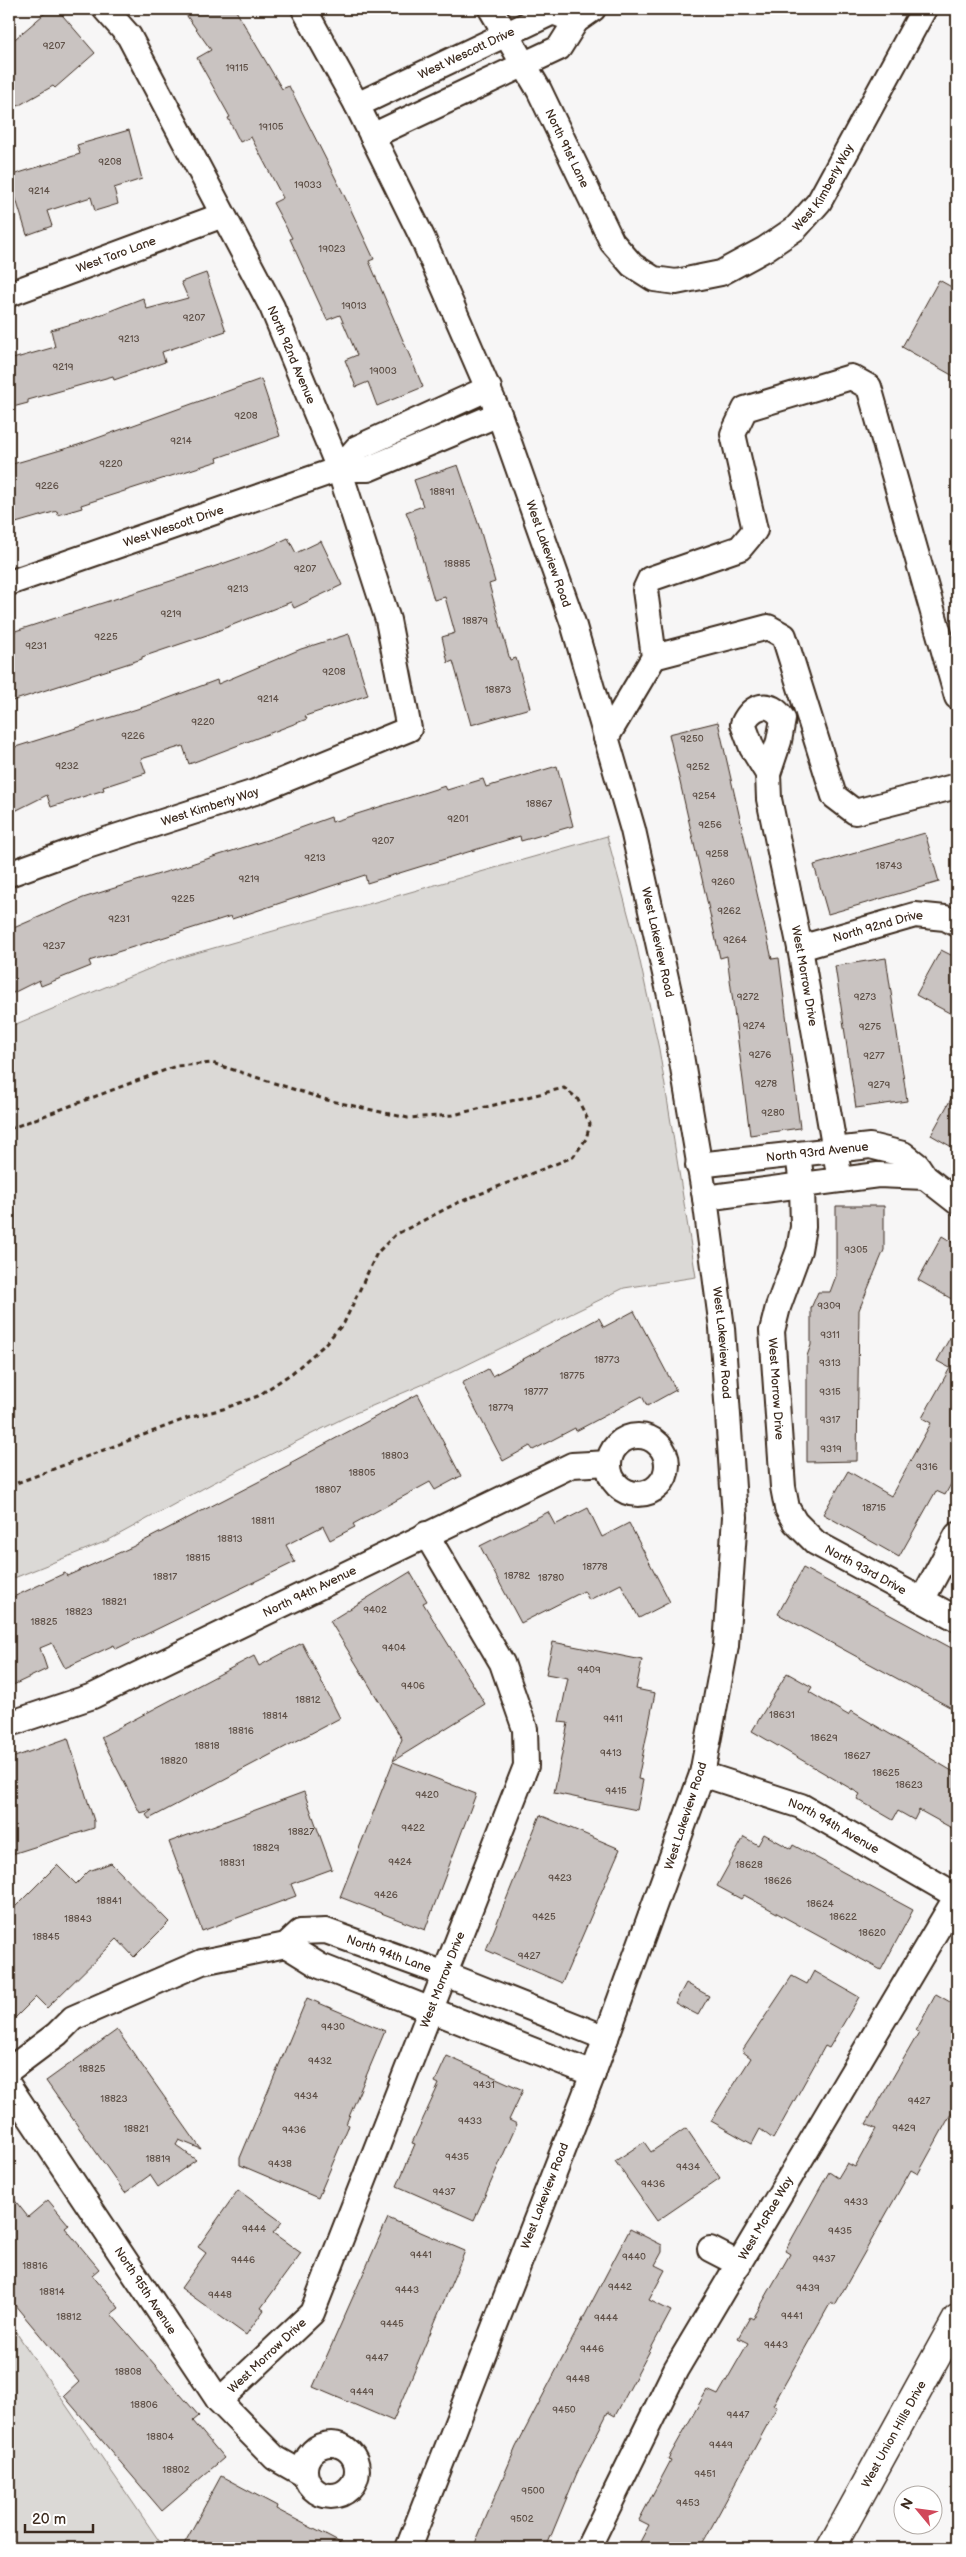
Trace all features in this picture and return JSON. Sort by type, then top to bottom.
[{"type":"main road","name":"West Union Hills Drive","points":[[831,2548],[957,2319]]},
{"type":"street","name":"North 92nd Avenue","points":[[105,9],[128,36],[272,307],[339,469],[388,620],[408,730]]},
{"type":"street","name":"West Lakeview Road","points":[[304,9],[357,105],[423,239],[499,414],[573,623],[633,830],[674,1014],[705,1198],[722,1328],[735,1517],[726,1646],[702,1774],[593,2074],[408,2548]]},
{"type":"street","name":"North 91st Lane","points":[[490,9],[539,90],[612,242],[632,265],[654,279]]},
{"type":"street","name":"West Kimberly Way","points":[[654,279],[676,282],[721,273],[765,249],[796,228],[819,202],[924,9]]},
{"type":"street","name":"West Wescott Drive","points":[[357,105],[553,12],[584,15]]},
{"type":"street","name":"West Wescott Drive","points":[[372,136],[559,48],[584,15]]},
{"type":"street","name":"West Taro Lane","points":[[9,294],[223,215]]},
{"type":"street","points":[[606,738],[654,657],[645,590],[650,579],[740,548],[755,530],[733,434],[745,409],[851,377],[869,387],[957,697]]},
{"type":"street","points":[[339,469],[357,448],[488,388]]},
{"type":"street","name":"West Wescott Drive","points":[[9,582],[339,469],[368,469],[499,414]]},
{"type":"street","points":[[654,657],[768,628],[784,636],[834,796],[856,812],[957,786]]},
{"type":"street","name":"West Kimberly Way","points":[[9,874],[81,848],[256,792],[408,730]]},
{"type":"street","name":"West Morrow Drive","points":[[768,774],[769,799],[800,948],[840,1180]]},
{"type":"street","name":"North 92nd Drive","points":[[800,948],[916,915],[945,918],[957,924]]},
{"type":"street","name":"North 93rd Avenue","points":[[698,1165],[870,1146],[886,1148],[903,1154],[917,1165],[925,1177],[957,1202]]},
{"type":"street","name":"West Morrow Drive","points":[[787,1508],[783,1487],[772,1331],[783,1291],[799,1250],[803,1227],[802,1185],[798,1154]]},
{"type":"street","points":[[705,1198],[878,1174],[925,1177]]},
{"type":"street","name":"North 94th Avenue","points":[[9,1724],[93,1696],[572,1465],[609,1463]]},
{"type":"street","name":"North 93rd Drive","points":[[787,1508],[795,1522],[816,1543],[957,1619]]},
{"type":"street","name":"West Morrow Drive","points":[[218,2401],[312,2312],[526,1766],[525,1729],[502,1663],[426,1534]]},
{"type":"street","points":[[922,1600],[957,1535]]},
{"type":"street","name":"North 94th Avenue","points":[[702,1774],[802,1806],[957,1896]]},
{"type":"street","name":"West McRae Way","points":[[588,2548],[676,2369],[957,1896]]},
{"type":"street","name":"North 94th Lane","points":[[9,2070],[57,2034],[73,2018],[202,1962],[286,1945],[300,1932],[326,1931],[445,1974],[606,2038]]},
{"type":"street","points":[[286,1945],[320,1966],[593,2074]]},
{"type":"street","name":"North 95th Avenue","points":[[9,2086],[218,2401],[275,2458],[305,2475]]},
{"type":"street","points":[[710,2249],[738,2264]]},
{"type":"path","points":[[9,1129],[176,1066],[212,1063],[327,1100],[408,1118],[453,1115],[564,1088],[577,1098],[590,1124],[586,1139],[573,1157],[456,1203],[395,1235],[378,1252],[344,1323],[322,1347],[292,1373],[258,1396],[223,1409],[188,1418],[9,1486]]},
{"type":"shaded area","points":[[607,836],[636,943],[659,1049],[696,1277],[624,1288],[450,1373],[346,1417],[213,1483],[107,1541],[9,1580],[9,1027],[168,961]]},
{"type":"shaded area","points":[[9,2322],[164,2548],[9,2548]]},
{"type":"building","points":[[50,9],[57,9],[95,53],[55,88],[53,86],[9,111],[9,44]]},
{"type":"building","points":[[182,9],[235,9],[282,89],[289,86],[374,259],[369,261],[423,387],[377,406],[368,382],[356,387],[345,360],[357,355],[340,315],[327,320],[290,239],[292,238],[273,203],[283,198],[251,137],[240,142],[228,118],[230,117],[197,58],[211,50]]},
{"type":"building","points":[[129,130],[142,179],[114,188],[118,204],[95,211],[91,197],[47,211],[52,226],[27,235],[9,176],[80,154],[77,145]]},
{"type":"building","points":[[206,273],[226,331],[162,352],[165,362],[114,380],[113,376],[28,400],[28,403],[9,408],[9,360],[55,347],[51,330],[92,318],[143,298],[147,309],[188,298],[181,282]]},
{"type":"building","points":[[939,280],[957,290],[957,378],[902,347]]},
{"type":"building","points":[[261,379],[280,436],[217,458],[218,461],[81,505],[82,508],[58,515],[57,511],[9,525],[9,465],[78,445]]},
{"type":"building","points":[[458,465],[480,529],[495,582],[489,584],[510,660],[516,658],[530,708],[471,725],[453,661],[448,663],[442,637],[455,633],[445,597],[434,600],[416,537],[406,512],[423,506],[414,480]]},
{"type":"building","points":[[288,538],[296,553],[321,541],[342,585],[294,608],[291,602],[207,635],[142,657],[142,659],[9,702],[9,633],[202,571],[267,548]]},
{"type":"building","points":[[349,634],[368,695],[305,716],[307,719],[189,764],[183,746],[141,759],[146,773],[103,787],[104,790],[51,807],[47,795],[9,814],[9,749],[153,704],[217,680],[218,684],[301,649]]},
{"type":"building","points":[[718,722],[772,959],[779,958],[800,1128],[750,1135],[727,956],[720,958],[669,734]]},
{"type":"building","points":[[557,766],[573,826],[521,841],[520,836],[367,883],[365,875],[232,919],[231,916],[89,961],[91,966],[41,986],[39,980],[9,995],[9,930],[83,898],[267,840],[331,817],[332,822],[445,786],[447,790],[483,779],[486,787]]},
{"type":"building","points":[[925,833],[939,882],[828,914],[814,865]]},
{"type":"building","points":[[941,950],[957,958],[957,1017],[916,995]]},
{"type":"building","points":[[886,958],[907,1101],[856,1108],[835,966]]},
{"type":"building","points":[[957,1088],[957,1150],[931,1135]]},
{"type":"building","points":[[836,1206],[884,1206],[884,1250],[859,1310],[857,1461],[807,1462],[807,1356],[811,1345],[811,1308],[818,1292],[830,1292],[836,1276]]},
{"type":"building","points":[[942,1236],[957,1245],[957,1302],[918,1280]]},
{"type":"building","points":[[634,1311],[676,1390],[647,1406],[642,1396],[576,1431],[575,1428],[533,1450],[530,1446],[503,1461],[462,1383],[488,1369],[492,1376],[599,1318],[604,1327]]},
{"type":"building","points":[[957,1325],[957,1473],[945,1495],[936,1491],[899,1557],[823,1514],[848,1471],[891,1496],[931,1423],[922,1418],[950,1368],[937,1361]]},
{"type":"building","points":[[418,1394],[461,1476],[435,1490],[430,1482],[353,1524],[355,1527],[330,1540],[323,1526],[286,1545],[295,1562],[116,1649],[114,1645],[65,1668],[52,1643],[40,1648],[47,1669],[9,1687],[9,1599],[65,1573],[67,1576],[132,1547],[291,1465],[290,1463]]},
{"type":"building","points":[[588,1508],[602,1537],[629,1523],[670,1602],[639,1618],[621,1584],[589,1600],[584,1591],[521,1623],[480,1546],[548,1512],[555,1525]]},
{"type":"building","points":[[803,1568],[957,1651],[957,1711],[778,1614]]},
{"type":"building","points":[[410,1572],[427,1601],[423,1603],[485,1704],[393,1761],[402,1739],[330,1621]]},
{"type":"building","points":[[553,1642],[642,1660],[636,1689],[655,1693],[638,1779],[643,1780],[637,1810],[554,1793],[568,1723],[559,1722],[568,1678],[546,1674]]},
{"type":"building","points":[[302,1643],[340,1718],[149,1819],[146,1815],[152,1810],[140,1813],[101,1737],[254,1656],[259,1666]]},
{"type":"building","points":[[787,1673],[812,1687],[809,1692],[848,1715],[851,1711],[957,1774],[957,1831],[919,1810],[914,1820],[898,1811],[893,1820],[857,1799],[860,1794],[752,1731]]},
{"type":"building","points":[[68,1738],[94,1821],[94,1828],[9,1855],[9,1759]]},
{"type":"building","points":[[393,1762],[476,1794],[425,1930],[340,1897]]},
{"type":"building","points":[[304,1792],[332,1869],[291,1884],[296,1896],[202,1931],[169,1842]]},
{"type":"building","points":[[540,1815],[620,1849],[562,1983],[486,1950]]},
{"type":"building","points":[[764,1834],[791,1849],[793,1845],[913,1910],[881,1970],[744,1895],[741,1899],[717,1886],[744,1837],[758,1845]]},
{"type":"building","points":[[111,1863],[169,1922],[134,1957],[117,1939],[47,2008],[36,1997],[9,2024],[9,1913],[57,1865],[76,1884],[89,1871]]},
{"type":"building","points":[[814,1971],[859,1997],[829,2048],[825,2046],[773,2139],[760,2129],[752,2144],[711,2121],[751,2058],[742,2051],[792,1976],[807,1984]]},
{"type":"building","points":[[686,1983],[709,1996],[698,2015],[675,2003]]},
{"type":"building","points":[[936,1994],[957,2006],[957,2103],[918,2174],[911,2170],[835,2305],[831,2302],[773,2405],[777,2407],[700,2548],[651,2548],[640,2542],[649,2525],[639,2520],[671,2460],[668,2459],[707,2390],[718,2395],[748,2343],[738,2338],[750,2317],[753,2319],[790,2254],[785,2251],[829,2172],[838,2178],[847,2163],[855,2167],[876,2129],[866,2124],[919,2032],[916,2031]]},
{"type":"building","points":[[307,1998],[385,2031],[346,2124],[349,2125],[318,2198],[240,2165],[240,2158]]},
{"type":"building","points":[[117,2030],[201,2149],[179,2140],[176,2145],[196,2160],[158,2187],[150,2175],[125,2193],[46,2081]]},
{"type":"building","points":[[447,2056],[523,2090],[509,2120],[517,2124],[474,2220],[397,2186],[415,2144],[412,2143],[439,2084],[435,2082]]},
{"type":"building","points":[[686,2128],[720,2178],[657,2221],[615,2161],[644,2142],[651,2152]]},
{"type":"building","points":[[238,2190],[282,2222],[273,2233],[301,2253],[261,2308],[264,2310],[246,2335],[181,2288],[206,2253],[198,2247]]},
{"type":"building","points":[[9,2193],[28,2217],[48,2200],[69,2225],[65,2228],[99,2269],[92,2275],[119,2308],[111,2314],[199,2416],[193,2421],[224,2458],[162,2511],[64,2396],[79,2382],[9,2298]]},
{"type":"building","points":[[388,2218],[465,2251],[393,2421],[313,2387]]},
{"type":"building","points":[[630,2229],[662,2245],[662,2252],[655,2265],[665,2270],[649,2300],[671,2311],[615,2416],[608,2412],[577,2473],[546,2548],[473,2548],[516,2447]]},
{"type":"building","points":[[221,2476],[277,2506],[276,2509],[350,2548],[182,2548]]}]
